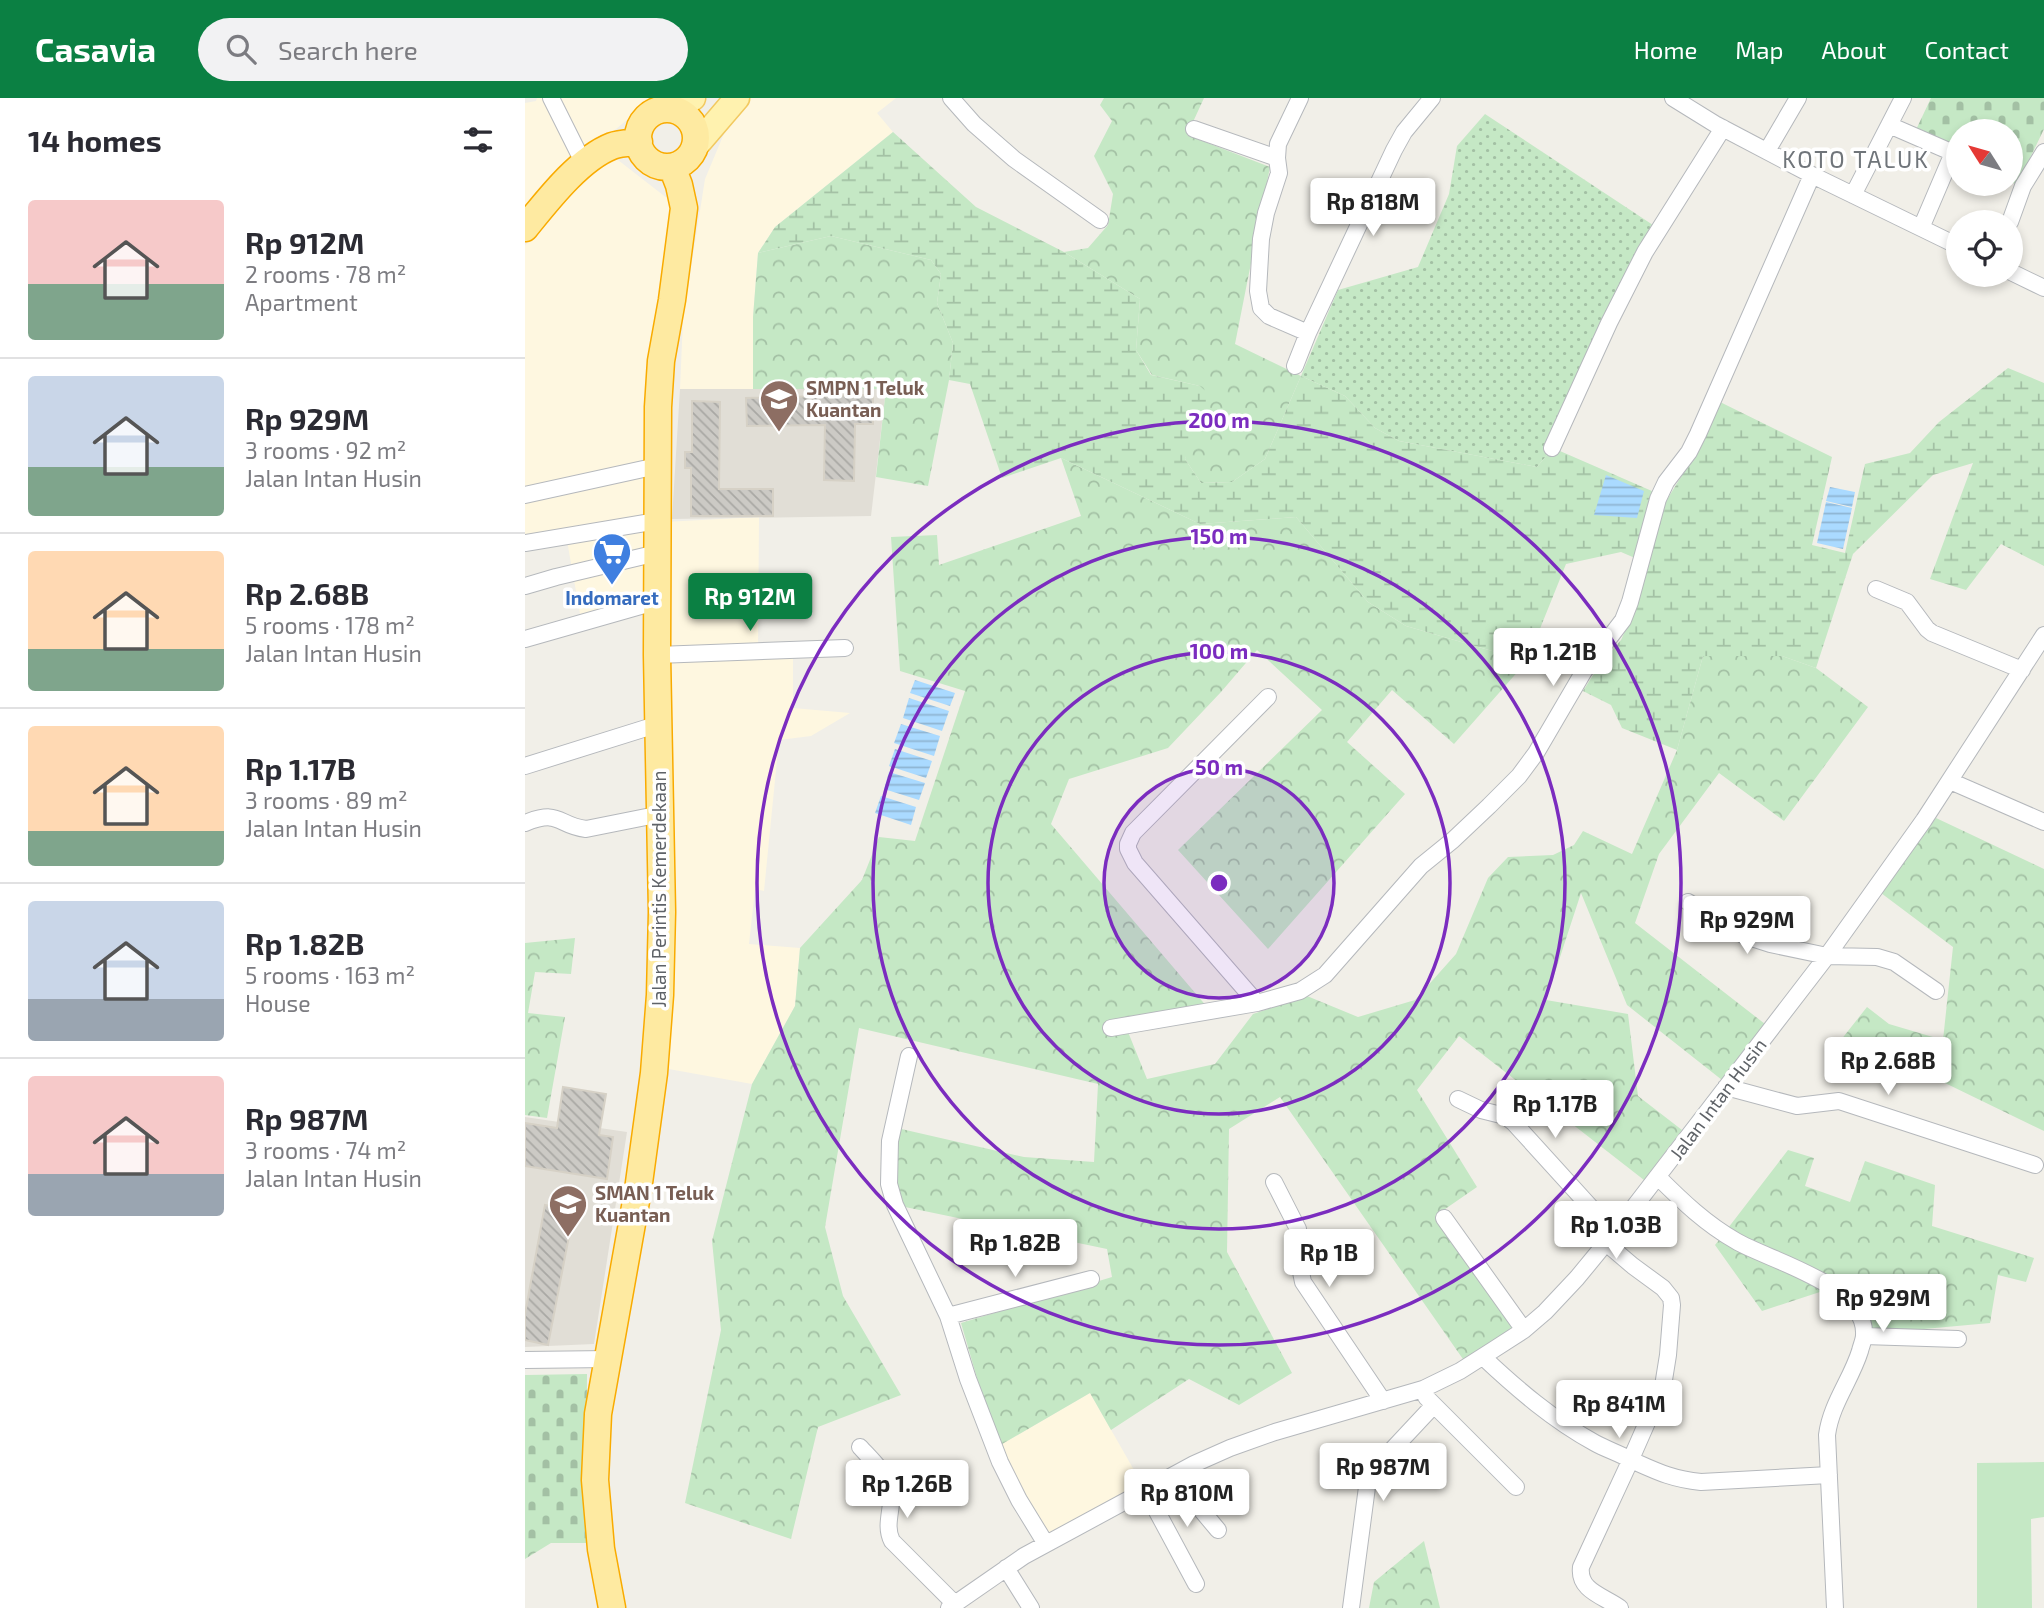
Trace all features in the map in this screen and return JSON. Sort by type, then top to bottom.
[{"type":"highway","points":[[683,104],[683,114],[694,128],[695,147],[686,160],[672,167],[654,164],[641,151],[639,142],[642,124],[656,112],[683,104]]},
{"type":"highway","points":[[525,228],[551,195],[596,154],[614,145],[639,142]]},
{"type":"highway","name":"Jalan Perintis Kemerdekaan","points":[[612,1608],[601,1549],[595,1480],[598,1413],[638,1190],[655,1073],[661,954],[657,466],[661,361],[684,208],[672,167]]},
{"type":"main road","points":[[695,147],[737,98]]},
{"type":"street","points":[[551,98],[585,164]]},
{"type":"street","points":[[951,98],[974,124],[1014,159],[1100,219]]},
{"type":"street","points":[[1300,98],[1278,144],[1276,158],[1279,173],[1261,239],[1258,302],[1269,316],[1308,333]]},
{"type":"street","points":[[1295,366],[1394,150],[1404,132],[1432,98]]},
{"type":"street","points":[[1673,98],[1812,175],[1946,240]]},
{"type":"street","points":[[1767,151],[1798,98]]},
{"type":"street","points":[[1853,195],[1903,98]]},
{"type":"street","points":[[1889,125],[1946,150]]},
{"type":"street","points":[[1552,449],[1609,323],[1645,252],[1723,128]]},
{"type":"street","points":[[1194,130],[1276,158]]},
{"type":"street","points":[[2023,176],[2044,152]]},
{"type":"street","points":[[1111,1028],[1257,1003],[1300,991],[1325,975],[1421,866],[1453,840],[1520,776],[1537,753],[1584,671],[1623,620],[1658,499],[1698,434],[1812,175]]},
{"type":"street","points":[[1921,228],[1946,175]]},
{"type":"street","points":[[2023,278],[2044,288]]},
{"type":"street","points":[[525,495],[657,466]]},
{"type":"street","points":[[525,543],[657,521]]},
{"type":"street","points":[[525,586],[657,553]]},
{"type":"street","points":[[1876,589],[1907,602],[1932,633],[2022,670]]},
{"type":"street","points":[[525,639],[658,601]]},
{"type":"street","name":"Jalan Intan Husin","points":[[952,1606],[1046,1544],[1194,1464],[1252,1440],[1440,1382],[1524,1331],[1577,1279],[1827,956],[1881,883],[1950,781],[2044,635]]},
{"type":"street","points":[[657,655],[845,648]]},
{"type":"street","points":[[1257,1003],[1135,863],[1128,844],[1133,833],[1160,804],[1268,697]]},
{"type":"street","points":[[525,766],[659,724]]},
{"type":"street","points":[[1950,781],[2044,822]]},
{"type":"street","points":[[525,823],[547,816],[586,829],[661,814]]},
{"type":"street","points":[[1688,902],[1756,940],[1827,956],[1877,957],[1894,962],[1936,991]]},
{"type":"street","points":[[909,1056],[890,1141],[889,1184],[895,1205],[948,1316],[1000,1462],[1046,1544]]},
{"type":"street","points":[[1726,1087],[1797,1106],[1839,1101],[2035,1165]]},
{"type":"street","points":[[1458,1099],[1510,1119],[1633,1266],[1663,1288],[1672,1304],[1663,1386],[1583,1561],[1580,1574],[1587,1588],[1620,1608]]},
{"type":"street","points":[[1657,1177],[1690,1209],[1738,1242],[1832,1286],[1860,1317],[1864,1336],[1857,1359],[1828,1423],[1835,1608]]},
{"type":"street","points":[[1275,1182],[1299,1229],[1303,1282],[1383,1401]]},
{"type":"street","points":[[1444,1218],[1524,1331]]},
{"type":"street","points":[[948,1316],[1091,1279]]},
{"type":"street","points":[[1864,1336],[1958,1339]]},
{"type":"street","points":[[1483,1357],[1513,1386],[1595,1443],[1680,1480],[1701,1482],[1829,1475]]},
{"type":"street","points":[[525,1360],[609,1359]]},
{"type":"street","points":[[1420,1390],[1516,1487]]},
{"type":"street","points":[[1351,1608],[1367,1487],[1376,1467],[1434,1405]]},
{"type":"street","points":[[860,1447],[888,1480],[892,1493],[887,1530],[892,1541],[952,1606]]},
{"type":"street","points":[[1173,1476],[1218,1530]]},
{"type":"street","points":[[1146,1491],[1196,1584]]},
{"type":"street","points":[[1006,1568],[1031,1608]]},
{"type":"shaded area","points":[[537,98],[667,98],[628,119],[563,173],[525,215],[525,103],[536,101]]},
{"type":"shaded area","points":[[746,98],[896,98],[877,113],[893,132],[775,227],[758,253],[753,317],[753,389],[680,389],[683,319],[705,179],[723,136]]},
{"type":"shaded area","points":[[618,160],[672,202],[645,458],[644,600],[580,614],[566,535],[525,542],[525,246],[570,189],[605,161]]},
{"type":"shaded area","name":"SMPN 1 Teluk Kuantan","points":[[680,389],[886,389],[871,516],[672,519]]},
{"type":"shaded area","points":[[759,517],[758,654],[793,655],[793,708],[850,713],[811,736],[779,740],[764,891],[755,889],[749,944],[800,948],[795,1006],[752,1084],[663,1068],[664,522]]},
{"type":"shaded area","name":"SMAN 1 Teluk Kuantan","points":[[525,1117],[627,1132],[594,1344],[525,1347]]},
{"type":"shaded area","points":[[1090,1393],[1142,1484],[1050,1538],[997,1447]]},
{"type":"green space","points":[[1104,98],[1204,98],[1187,135],[1270,167],[1235,344],[1301,376],[1265,459],[1232,482],[1201,483],[1185,459],[1200,386],[1152,375],[1136,350],[1140,299],[1064,252],[1088,248],[1108,225],[1113,194],[1094,156],[1112,121],[1100,105]]},
{"type":"green space","points":[[1931,98],[2044,98],[2044,129],[2023,173],[2023,119],[1946,119],[1946,150],[1914,134]]},
{"type":"green space","points":[[1485,114],[1662,231],[1553,448],[1537,467],[1399,441],[1375,428],[1345,396],[1301,376],[1338,290],[1418,267],[1449,194],[1457,146]]},
{"type":"green space","points":[[893,132],[976,207],[1064,252],[1140,299],[1136,350],[1151,375],[1200,386],[1209,394],[1185,459],[1201,483],[1232,482],[1265,459],[1301,376],[1345,396],[1375,428],[1399,441],[1537,467],[1553,448],[1668,498],[1687,467],[1718,401],[1832,457],[1812,545],[1845,553],[1865,464],[1910,453],[1939,422],[2008,368],[2044,383],[2044,566],[2001,544],[1966,590],[1930,579],[1973,463],[1933,475],[1853,554],[1816,668],[1782,656],[1703,656],[1677,750],[1622,728],[1611,705],[1583,691],[1600,664],[1621,640],[1639,600],[1649,564],[1621,552],[1566,564],[1527,661],[1406,626],[1368,602],[1296,517],[1200,524],[1061,458],[1002,478],[970,384],[949,380],[953,343],[937,303],[941,274],[931,260],[831,236],[758,253],[775,227]]},
{"type":"green space","points":[[831,236],[931,260],[941,274],[937,303],[953,343],[949,380],[928,486],[876,477],[886,389],[753,389],[753,317],[758,253]]},
{"type":"green space","points":[[1061,458],[1200,524],[1296,517],[1368,602],[1406,626],[1527,661],[1454,744],[1392,690],[1347,742],[1405,794],[1268,949],[1178,850],[1322,710],[1257,650],[1168,748],[1069,779],[1051,824],[1208,1008],[1124,1022],[1147,1079],[1215,1064],[1253,1014],[1307,996],[1358,1017],[1415,1000],[1456,954],[1488,878],[1508,857],[1553,855],[1574,845],[1583,831],[1632,854],[1677,750],[1703,656],[1782,656],[1816,668],[1868,707],[1784,821],[1719,773],[1659,854],[1635,923],[1765,1024],[1722,1080],[1627,1005],[1581,893],[1546,1000],[1628,1014],[1638,1096],[1682,1130],[1644,1180],[1459,1036],[1417,1090],[1477,1187],[1435,1216],[1516,1329],[1465,1362],[1280,1097],[1229,1129],[1227,1252],[1292,1373],[1239,1405],[1189,1379],[1111,1430],[1090,1393],[997,1447],[961,1323],[1112,1277],[1107,1249],[905,1207],[893,1180],[897,1128],[1024,1157],[1094,1162],[1098,1084],[859,1028],[825,1227],[843,1296],[901,1395],[818,1427],[791,1539],[685,1503],[721,1330],[712,1241],[752,1084],[795,1006],[800,948],[862,880],[879,837],[915,841],[965,691],[900,671],[891,537],[937,535],[939,565],[1081,516]]},
{"type":"green space","points":[[1936,818],[2044,869],[2044,1131],[1912,1067],[1829,1055],[1867,1007],[1889,1024],[1943,1040],[1953,947],[1881,893]]},
{"type":"green space","points":[[575,938],[571,974],[535,972],[528,1013],[565,1017],[547,1118],[525,1115],[525,943]]},
{"type":"green space","points":[[1788,1150],[1814,1158],[1805,1186],[1850,1202],[1865,1161],[1935,1185],[1932,1226],[2034,1258],[2026,1282],[1998,1275],[1990,1323],[1858,1335],[1855,1316],[1826,1290],[1762,1311],[1715,1245]]},
{"type":"green space","points":[[587,1374],[586,1543],[525,1543],[525,1375]]},
{"type":"green space","points":[[2044,1462],[2044,1517],[2031,1519],[2032,1608],[1977,1608],[1977,1463]]},
{"type":"green space","points":[[1424,1541],[1440,1608],[1369,1608],[1374,1582]]},
{"type":"green space","points":[[525,1543],[551,1543],[525,1559]]},
{"type":"water","points":[[1606,475],[1644,491],[1637,518],[1594,515]]},
{"type":"water","points":[[1830,487],[1855,492],[1852,507],[1826,501]]},
{"type":"water","points":[[1826,502],[1852,508],[1843,549],[1817,543]]},
{"type":"water","points":[[915,680],[955,693],[950,706],[910,693]]},
{"type":"water","points":[[909,698],[949,711],[942,731],[903,718]]},
{"type":"water","points":[[901,724],[940,736],[934,756],[894,743]]},
{"type":"water","points":[[895,749],[932,761],[926,778],[889,766]]},
{"type":"water","points":[[889,772],[925,783],[919,800],[884,789]]},
{"type":"water","points":[[881,796],[916,807],[911,825],[875,813]]},
{"type":"building","points":[[873,395],[873,424],[855,424],[854,481],[824,480],[825,425],[747,426],[746,398]]},
{"type":"building","points":[[692,401],[720,402],[719,489],[773,489],[773,516],[691,516],[691,468],[685,468],[685,452],[692,452]]},
{"type":"building","points":[[563,1087],[606,1094],[599,1135],[613,1137],[607,1179],[525,1166],[525,1123],[557,1128]]},
{"type":"building","points":[[545,1205],[574,1210],[548,1345],[525,1340],[525,1314]]},
{"type":"place","name":"SMPN 1 Teluk Kuantan","points":[[779,433]]},
{"type":"place","name":"Indomaret","points":[[612,586]]},
{"type":"place","name":"SMAN 1 Teluk Kuantan","points":[[568,1238]]},
{"type":"district","name":"KOTO TALUK","points":[[1856,160]]}]
